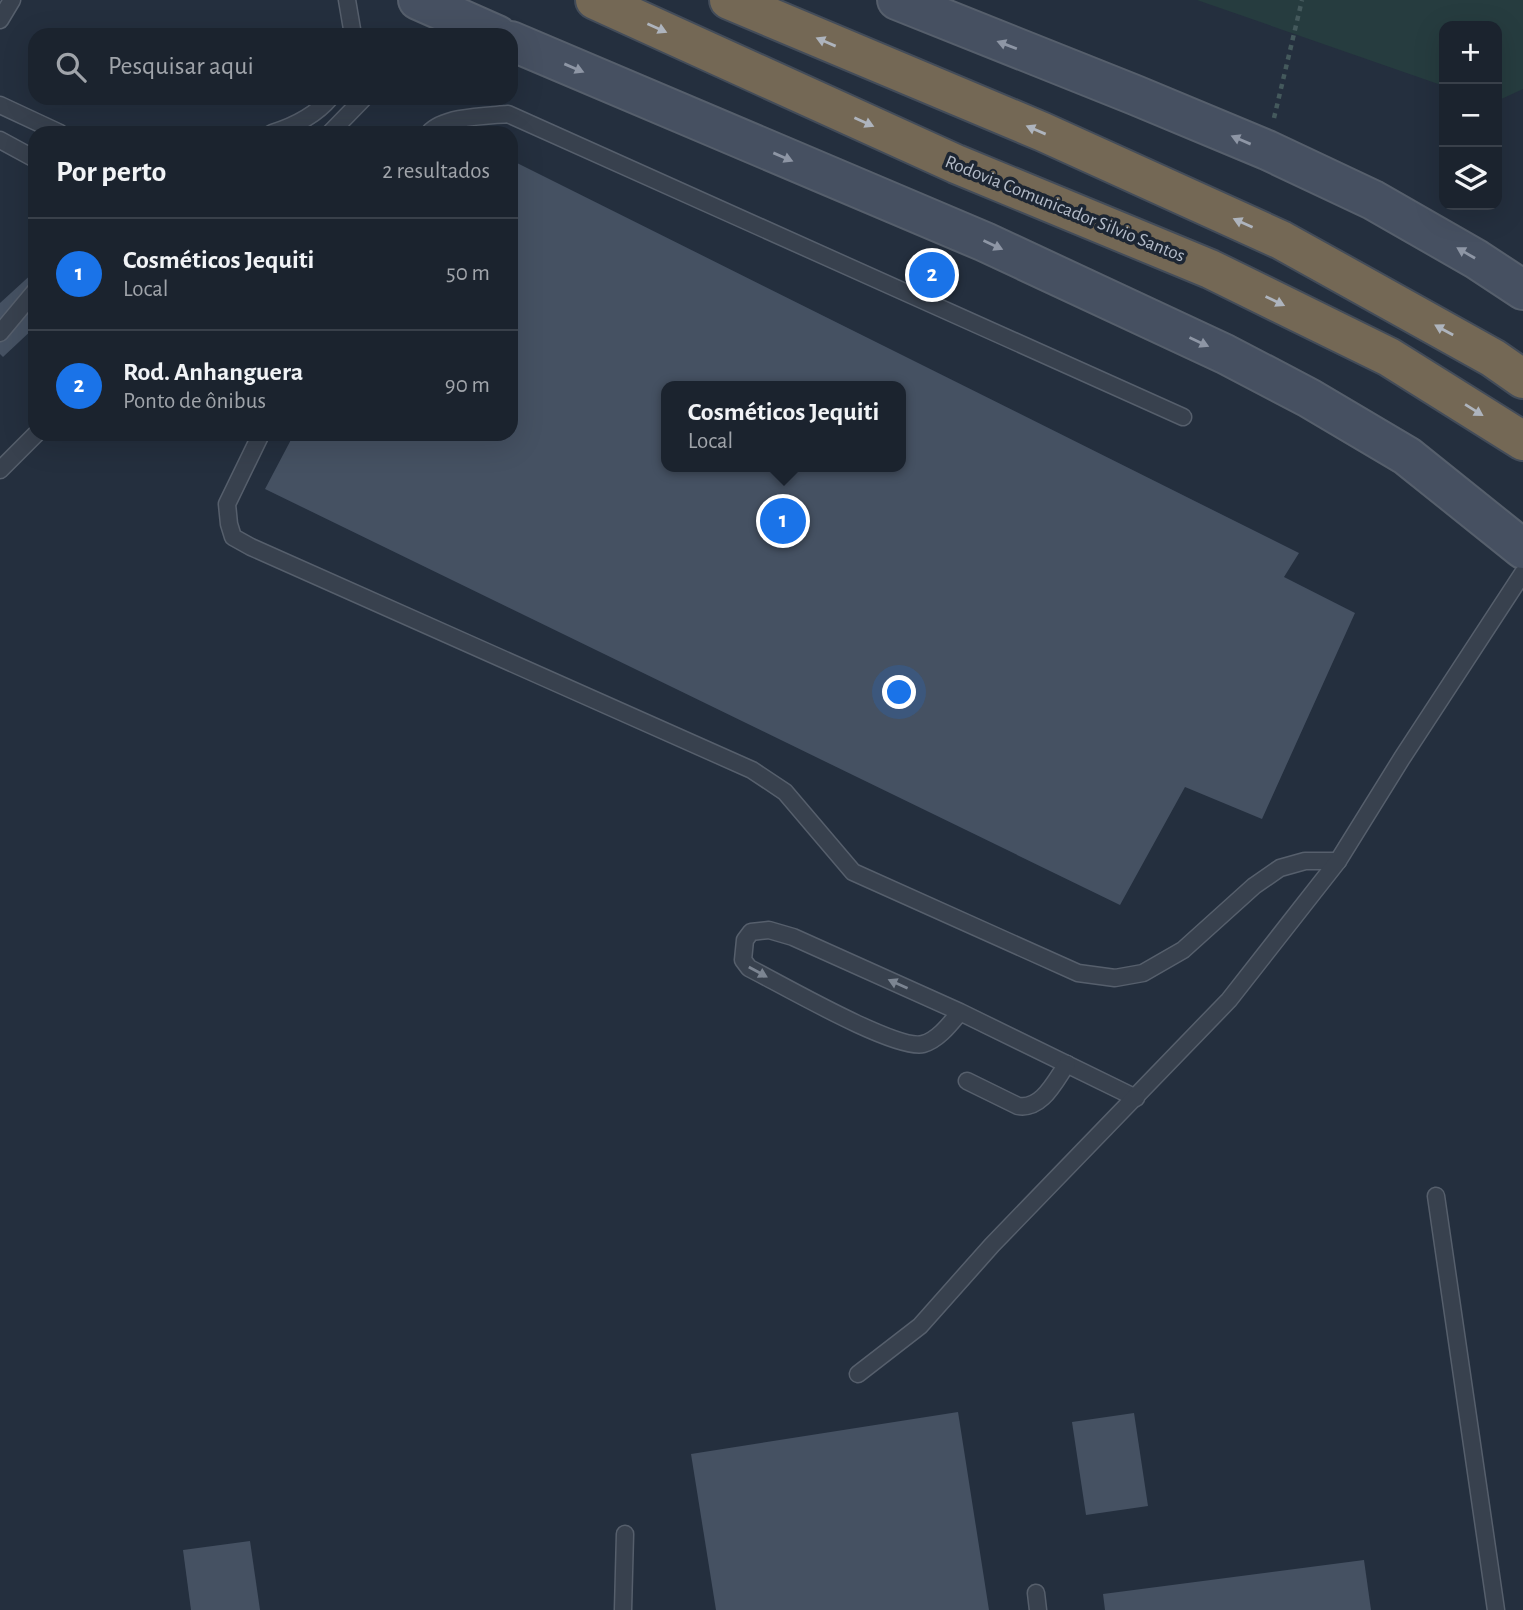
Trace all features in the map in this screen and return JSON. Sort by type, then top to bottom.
[{"type":"highway","name":"Rodovia Comunicador Silvio Santos","points":[[594,0],[956,164],[1210,269],[1389,357],[1523,442]]},
{"type":"highway","points":[[729,0],[1043,132],[1281,240],[1493,358],[1523,379]]},
{"type":"main road","points":[[418,0],[468,28]]},
{"type":"main road","points":[[897,0],[1267,150],[1373,200],[1476,259],[1523,290]]},
{"type":"main road","points":[[518,44],[985,242],[1225,354],[1309,398],[1407,456],[1523,549]]},
{"type":"lane","points":[[0,20],[12,0]]},
{"type":"lane","points":[[347,0],[352,28]]},
{"type":"lane","points":[[0,105],[45,126]]},
{"type":"lane","points":[[293,126],[324,105]]},
{"type":"lane","points":[[337,126],[357,105]]},
{"type":"lane","points":[[441,126],[470,117],[508,114],[1184,417]]},
{"type":"lane","points":[[0,141],[28,155]]},
{"type":"lane","points":[[0,333],[28,299]]},
{"type":"lane","points":[[0,470],[29,441]]},
{"type":"lane","points":[[258,441],[227,503],[233,537],[752,769],[785,792],[853,872],[1078,973],[1115,978],[1143,973],[1182,950],[1254,886],[1280,868],[1306,861],[1338,861]]},
{"type":"lane","points":[[858,1374],[920,1326],[992,1245],[1229,1000],[1338,861],[1523,573]]},
{"type":"lane","points":[[960,1012],[934,1038],[924,1044],[910,1045],[884,1035],[749,968],[743,960],[745,940],[751,932],[769,930],[793,937],[960,1012],[1136,1098]]},
{"type":"lane","points":[[967,1081],[1024,1107],[1041,1099],[1067,1064]]},
{"type":"lane","points":[[1436,1196],[1496,1610]]},
{"type":"lane","points":[[623,1610],[625,1534]]},
{"type":"lane","points":[[1036,1593],[1038,1610]]},
{"type":"path","points":[[1267,150],[1302,0]]},
{"type":"green space","points":[[1197,0],[1523,0],[1523,89],[1502,99],[1502,21],[1439,21],[1439,84]]},
{"type":"building","points":[[518,163],[1299,553],[1284,577],[1355,613],[1262,819],[1185,787],[1120,905],[265,489],[290,441],[518,441]]},
{"type":"building","points":[[28,277],[28,334],[3,357],[0,354],[0,303]]},
{"type":"building","points":[[958,1412],[989,1610],[716,1610],[691,1454]]},
{"type":"building","points":[[1134,1413],[1148,1506],[1086,1515],[1072,1422]]},
{"type":"building","points":[[250,1541],[260,1610],[191,1610],[183,1550]]},
{"type":"building","points":[[1364,1560],[1371,1610],[1105,1610],[1103,1594]]},
{"type":"place","name":"Rod. Anhanguera","points":[[932,275]]},
{"type":"place","name":"Cosméticos Jequiti","points":[[783,521]]}]
